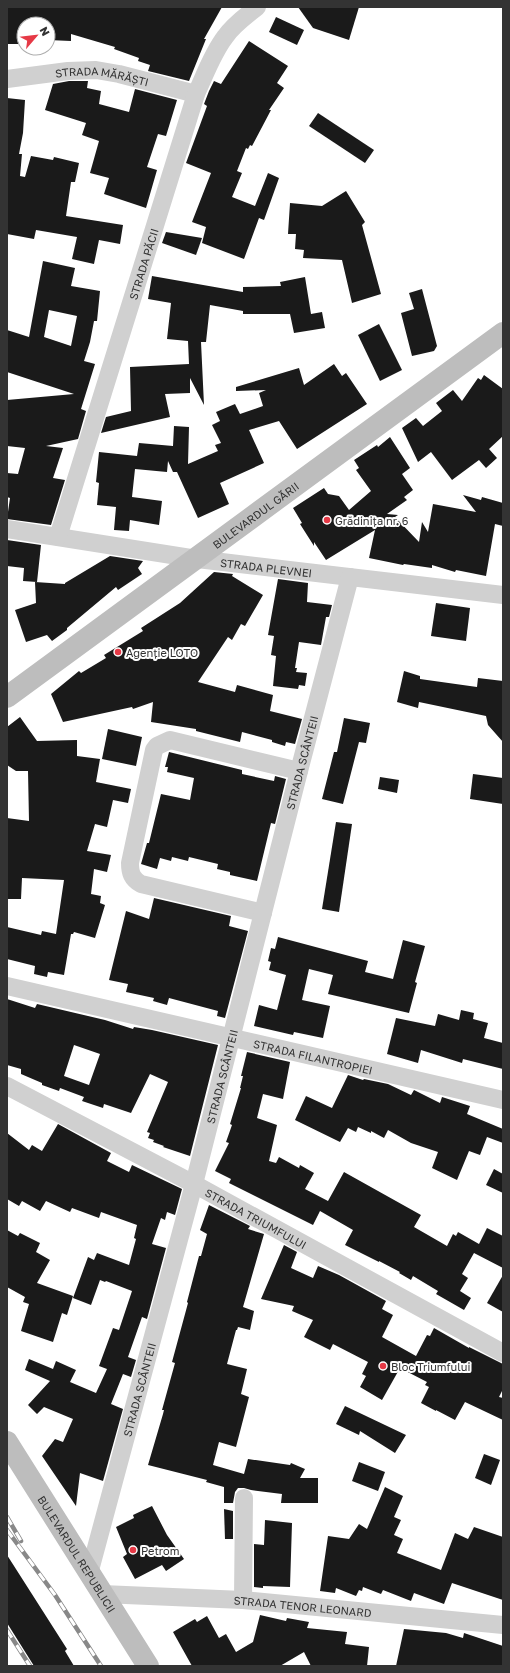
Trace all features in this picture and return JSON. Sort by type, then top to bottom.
[{"type":"street","name":"STRADA PĂCII","points":[[58,536],[196,94],[225,37],[238,23],[257,7]]},
{"type":"street","name":"STRADA MĂRĂȘTI","points":[[7,79],[68,71],[96,70],[118,74],[196,94]]},
{"type":"street","name":"BULEVARDUL GĂRII","points":[[7,697],[503,333]]},
{"type":"street","name":"STRADA PLEVNEI","points":[[7,529],[197,559],[503,595]]},
{"type":"street","name":"STRADA SCÂNTEII","points":[[89,1574],[194,1184],[298,771],[350,577]]},
{"type":"street","points":[[263,913],[141,884],[135,880],[130,870],[130,863],[154,750],[157,746],[170,740],[298,771]]},
{"type":"street","name":"STRADA FILANTROPIEI","points":[[7,986],[503,1100]]},
{"type":"street","name":"STRADA TRIUMFULUI","points":[[7,1086],[194,1184],[503,1354]]},
{"type":"street","name":"BULEVARDUL REPUBLICII","points":[[7,1442],[148,1666]]},
{"type":"street","points":[[243,1600],[244,1498]]},
{"type":"street","name":"STRADA TENOR LEONARD","points":[[102,1594],[243,1600],[503,1624]]},
{"type":"building","points":[[7,7],[222,7],[204,39],[206,39],[189,81],[148,71],[150,65],[138,61],[139,58],[114,49],[115,47],[71,34],[71,41],[56,40],[56,16],[16,16],[16,44],[8,44]]},
{"type":"building","points":[[298,7],[359,7],[349,40],[313,28]]},
{"type":"building","points":[[276,17],[304,30],[297,45],[269,32]]},
{"type":"building","points":[[249,41],[288,66],[277,83],[284,88],[269,110],[271,110],[252,146],[250,145],[248,149],[246,148],[237,171],[242,173],[232,197],[255,206],[268,173],[279,178],[264,220],[259,218],[244,259],[202,243],[206,227],[192,222],[211,173],[186,163],[207,106],[204,104],[214,81],[221,84]]},
{"type":"building","points":[[69,81],[88,81],[87,88],[101,91],[99,104],[129,112],[135,89],[177,100],[166,136],[158,134],[147,167],[157,170],[146,208],[104,194],[109,178],[90,173],[99,141],[82,135],[86,123],[45,110],[53,84]]},
{"type":"building","points":[[7,98],[25,100],[23,133],[19,154],[22,154],[20,176],[25,177],[31,156],[53,160],[54,157],[79,163],[75,182],[71,182],[66,216],[123,225],[120,244],[99,240],[94,264],[72,259],[77,237],[36,230],[34,239],[7,234]]},
{"type":"building","points":[[318,113],[374,150],[365,163],[309,126]]},
{"type":"building","points":[[346,191],[365,222],[362,225],[381,294],[352,303],[342,260],[303,258],[304,250],[295,249],[296,234],[288,234],[290,203],[322,206]]},
{"type":"building","points":[[166,232],[202,238],[196,255],[162,243]]},
{"type":"building","points":[[43,261],[75,268],[71,286],[100,291],[97,321],[94,321],[90,342],[84,361],[95,364],[81,409],[86,411],[78,439],[46,446],[63,448],[53,478],[65,480],[51,525],[7,519],[10,498],[7,497],[7,473],[18,474],[25,448],[7,446],[7,400],[74,394],[7,372],[7,330],[29,337]],"holes":[[[49,310],[77,316],[71,346],[44,337]]]},
{"type":"building","points":[[152,276],[243,292],[243,287],[281,286],[280,282],[305,277],[311,314],[322,312],[325,328],[294,333],[290,314],[243,314],[243,311],[210,305],[206,342],[201,342],[204,405],[190,378],[190,393],[165,394],[170,417],[101,433],[106,417],[131,411],[130,367],[189,364],[188,341],[167,339],[171,303],[148,299]]},
{"type":"building","points":[[422,289],[437,346],[434,351],[412,356],[401,313],[414,309],[409,293]]},
{"type":"building","points":[[379,324],[402,370],[380,381],[358,335]]},
{"type":"building","points":[[334,364],[342,376],[346,373],[367,404],[297,449],[279,421],[249,430],[264,463],[220,483],[229,504],[198,518],[177,472],[173,472],[168,461],[167,472],[135,469],[132,497],[162,501],[159,525],[130,520],[129,531],[114,530],[116,507],[97,505],[99,483],[96,482],[99,452],[137,456],[139,443],[173,446],[174,426],[189,427],[188,464],[218,451],[215,445],[221,443],[212,425],[220,421],[216,412],[235,404],[240,414],[263,406],[259,393],[266,390],[236,391],[236,387],[299,368],[304,385]]},
{"type":"building","points":[[484,375],[503,389],[503,436],[489,449],[497,458],[486,468],[479,460],[452,480],[431,452],[418,462],[402,428],[416,418],[423,426],[442,411],[436,403],[453,390],[462,401],[478,378],[481,380]]},
{"type":"building","points":[[390,437],[410,468],[402,474],[413,490],[404,497],[407,500],[387,514],[398,515],[395,517],[419,542],[422,522],[428,532],[433,504],[476,512],[463,495],[481,500],[482,497],[503,503],[503,526],[495,524],[486,576],[456,570],[455,572],[432,565],[432,568],[403,565],[369,558],[375,530],[326,560],[314,542],[314,546],[300,524],[302,523],[293,508],[324,488],[328,494],[339,496],[349,510],[371,491],[356,470],[359,468],[354,460],[377,445],[378,447]]},
{"type":"building","points":[[7,540],[41,545],[37,582],[23,581],[24,568],[7,566]]},
{"type":"building","points":[[110,556],[143,561],[138,568],[142,574],[118,590],[116,587],[67,628],[67,630],[52,641],[47,635],[26,642],[15,610],[36,603],[35,582],[65,584]]},
{"type":"building","points":[[214,572],[233,574],[232,576],[263,595],[245,626],[241,624],[232,640],[228,637],[198,682],[235,692],[237,685],[273,695],[270,711],[302,719],[295,744],[286,742],[285,746],[272,742],[272,740],[242,732],[240,742],[196,731],[196,729],[151,722],[153,702],[133,709],[132,707],[63,722],[51,694],[79,671],[81,673],[106,658],[104,655],[143,631],[141,628],[180,603]]},
{"type":"building","points":[[278,579],[308,583],[307,602],[332,605],[329,617],[326,617],[321,645],[299,642],[295,668],[297,668],[296,672],[307,673],[305,686],[299,685],[298,689],[273,686],[276,656],[271,655],[274,636],[268,635]]},
{"type":"building","points":[[436,603],[470,608],[466,641],[431,636]]},
{"type":"building","points":[[404,671],[420,676],[420,679],[477,687],[478,678],[503,681],[503,742],[488,725],[486,716],[419,702],[418,708],[397,702]]},
{"type":"building","points":[[20,717],[37,741],[77,740],[77,756],[100,759],[96,782],[131,789],[128,803],[113,800],[107,827],[95,824],[87,851],[111,855],[107,872],[94,869],[91,894],[101,896],[100,903],[105,905],[95,938],[74,932],[71,934],[64,975],[48,972],[47,977],[34,974],[35,966],[7,959],[7,927],[41,935],[42,931],[56,934],[64,880],[22,878],[21,899],[7,899],[7,818],[29,821],[28,771],[16,771],[7,765],[7,727]]},
{"type":"building","points":[[344,718],[370,723],[366,743],[359,742],[343,804],[322,799],[334,752],[337,752]]},
{"type":"building","points":[[108,729],[142,737],[136,766],[102,759]]},
{"type":"building","points":[[169,752],[242,770],[242,774],[274,781],[275,776],[286,779],[275,824],[271,823],[257,881],[230,875],[230,872],[217,869],[218,864],[189,857],[188,861],[172,857],[171,861],[160,858],[157,869],[141,864],[147,843],[149,843],[161,794],[190,800],[194,778],[167,772],[168,767],[165,767]]},
{"type":"building","points":[[473,774],[503,778],[503,804],[470,799]]},
{"type":"building","points":[[380,777],[399,780],[397,793],[378,789]]},
{"type":"building","points":[[336,822],[352,824],[339,912],[322,909]]},
{"type":"building","points":[[154,898],[231,916],[229,926],[248,931],[225,1018],[217,1016],[218,1011],[169,998],[167,1005],[153,1001],[154,998],[126,992],[128,984],[109,980],[126,911],[149,919]]},
{"type":"building","points":[[278,937],[368,961],[365,972],[393,979],[403,940],[425,946],[415,982],[417,983],[409,1013],[328,994],[333,975],[309,969],[302,1000],[330,1006],[323,1038],[294,1032],[293,1035],[254,1026],[259,1005],[277,1010],[286,975],[269,970],[271,962],[268,961],[271,948],[275,949]]},
{"type":"building","points":[[7,999],[35,1008],[37,1004],[105,1020],[133,1029],[134,1027],[152,1030],[218,1045],[190,1156],[163,1147],[164,1146],[153,1142],[154,1140],[148,1138],[150,1133],[147,1132],[168,1082],[150,1074],[131,1113],[104,1104],[103,1108],[82,1101],[84,1097],[60,1088],[59,1091],[42,1085],[42,1083],[21,1074],[21,1069],[7,1065]],"holes":[[[74,1045],[100,1054],[89,1085],[64,1076]]]},
{"type":"building","points":[[461,1010],[474,1013],[473,1019],[488,1023],[484,1038],[503,1043],[503,1069],[463,1059],[462,1063],[421,1050],[418,1063],[387,1054],[396,1018],[435,1026],[438,1014],[459,1020]]},
{"type":"building","points":[[247,1052],[290,1062],[283,1099],[263,1094],[257,1118],[277,1125],[269,1161],[276,1163],[279,1157],[299,1168],[300,1165],[314,1173],[305,1189],[328,1201],[344,1172],[421,1215],[414,1227],[447,1246],[453,1234],[456,1236],[458,1232],[479,1244],[487,1228],[503,1236],[503,1268],[474,1253],[462,1274],[468,1278],[460,1291],[471,1298],[464,1310],[436,1294],[438,1291],[413,1276],[411,1280],[399,1273],[400,1272],[345,1245],[353,1230],[320,1211],[313,1225],[229,1183],[231,1179],[215,1171],[229,1143],[226,1142],[232,1125],[230,1124],[241,1088],[243,1076],[241,1076]]},
{"type":"building","points":[[348,1075],[363,1080],[388,1084],[411,1095],[414,1090],[440,1103],[442,1097],[470,1106],[467,1114],[503,1129],[503,1143],[487,1137],[480,1155],[469,1151],[457,1180],[432,1168],[438,1152],[411,1143],[388,1130],[384,1138],[371,1131],[371,1133],[358,1127],[356,1132],[348,1128],[340,1142],[295,1120],[306,1096],[332,1108]]},
{"type":"building","points":[[58,1124],[111,1153],[107,1161],[129,1172],[132,1165],[182,1189],[175,1215],[167,1212],[165,1220],[161,1218],[152,1244],[166,1248],[147,1319],[142,1317],[128,1357],[136,1360],[131,1377],[123,1374],[111,1404],[123,1409],[103,1481],[80,1473],[76,1506],[42,1456],[55,1439],[63,1442],[73,1419],[44,1407],[37,1414],[28,1405],[50,1381],[25,1370],[29,1359],[53,1369],[56,1361],[76,1370],[70,1382],[96,1393],[107,1369],[99,1366],[113,1328],[119,1330],[132,1291],[100,1280],[91,1305],[73,1298],[88,1257],[94,1260],[97,1253],[129,1265],[136,1239],[134,1238],[137,1225],[101,1212],[99,1218],[72,1208],[70,1212],[46,1201],[40,1211],[22,1201],[19,1206],[7,1199],[7,1133],[29,1150],[32,1145],[42,1151]]},
{"type":"building","points":[[494,1169],[503,1174],[503,1193],[486,1185]]},
{"type":"building","points":[[209,1205],[250,1226],[248,1229],[264,1234],[243,1307],[254,1311],[250,1330],[238,1327],[227,1364],[247,1369],[241,1394],[249,1397],[236,1447],[219,1442],[213,1465],[244,1474],[248,1459],[290,1465],[291,1463],[305,1469],[300,1478],[318,1478],[318,1503],[281,1503],[282,1494],[238,1488],[235,1492],[233,1503],[224,1503],[224,1487],[206,1482],[207,1480],[148,1465],[164,1410],[162,1410],[175,1363],[172,1362],[188,1303],[187,1302],[199,1256],[201,1256],[207,1234],[200,1230]]},
{"type":"building","points":[[7,1230],[18,1236],[20,1233],[40,1243],[36,1252],[50,1260],[37,1283],[73,1296],[67,1315],[62,1313],[53,1342],[21,1331],[29,1304],[23,1302],[25,1297],[7,1287]]},
{"type":"building","points":[[284,1245],[297,1252],[291,1268],[313,1278],[318,1266],[339,1275],[386,1301],[382,1309],[393,1315],[382,1337],[416,1356],[427,1335],[430,1336],[434,1328],[469,1348],[503,1364],[503,1389],[499,1397],[503,1398],[503,1420],[465,1402],[455,1420],[436,1411],[421,1403],[429,1387],[425,1385],[427,1382],[400,1368],[382,1400],[360,1387],[366,1376],[362,1374],[368,1362],[333,1344],[330,1350],[304,1337],[313,1320],[292,1311],[294,1306],[261,1299]]},
{"type":"building","points":[[503,1275],[503,1312],[487,1303]]},
{"type":"building","points":[[345,1406],[406,1435],[395,1453],[360,1431],[359,1435],[336,1424]]},
{"type":"building","points":[[484,1454],[500,1460],[491,1485],[475,1478]]},
{"type":"building","points":[[359,1462],[385,1472],[378,1491],[352,1481]]},
{"type":"building","points":[[385,1487],[403,1496],[394,1517],[401,1520],[394,1535],[403,1539],[397,1553],[441,1570],[455,1533],[468,1539],[474,1527],[503,1537],[503,1600],[452,1583],[444,1604],[414,1593],[411,1601],[383,1590],[381,1594],[363,1587],[362,1591],[359,1590],[356,1596],[336,1588],[335,1593],[320,1591],[328,1536],[349,1539],[359,1524],[367,1529]]},
{"type":"building","points":[[152,1506],[167,1535],[184,1559],[166,1571],[162,1565],[135,1579],[123,1557],[127,1554],[116,1527],[134,1518],[133,1515]]},
{"type":"building","points":[[224,1509],[233,1511],[233,1539],[225,1539]]},
{"type":"building","points":[[265,1520],[292,1523],[290,1587],[254,1587],[254,1544],[264,1545]]},
{"type":"building","points":[[7,1555],[67,1649],[65,1651],[74,1666],[34,1666],[7,1623]]},
{"type":"building","points":[[260,1615],[286,1621],[287,1618],[309,1622],[307,1628],[347,1632],[345,1644],[369,1647],[367,1666],[311,1666],[304,1652],[280,1666],[192,1666],[173,1632],[195,1619],[197,1622],[207,1616],[219,1638],[226,1634],[236,1652],[253,1642]]},
{"type":"building","points":[[404,1629],[446,1633],[463,1638],[464,1633],[503,1646],[503,1666],[396,1666]]},
{"type":"railway","points":[[7,1517],[21,1541]]},
{"type":"railway","points":[[7,1530],[55,1595],[101,1666]]},
{"type":"railway","points":[[7,1630],[30,1666]]},
{"type":"place","name":"Grădinița nr. 6","points":[[327,520]]},
{"type":"place","name":"Agenție LOTO","points":[[118,652]]},
{"type":"place","name":"Bloc Triumfului","points":[[383,1366]]},
{"type":"place","name":"Petrom","points":[[133,1550]]}]
